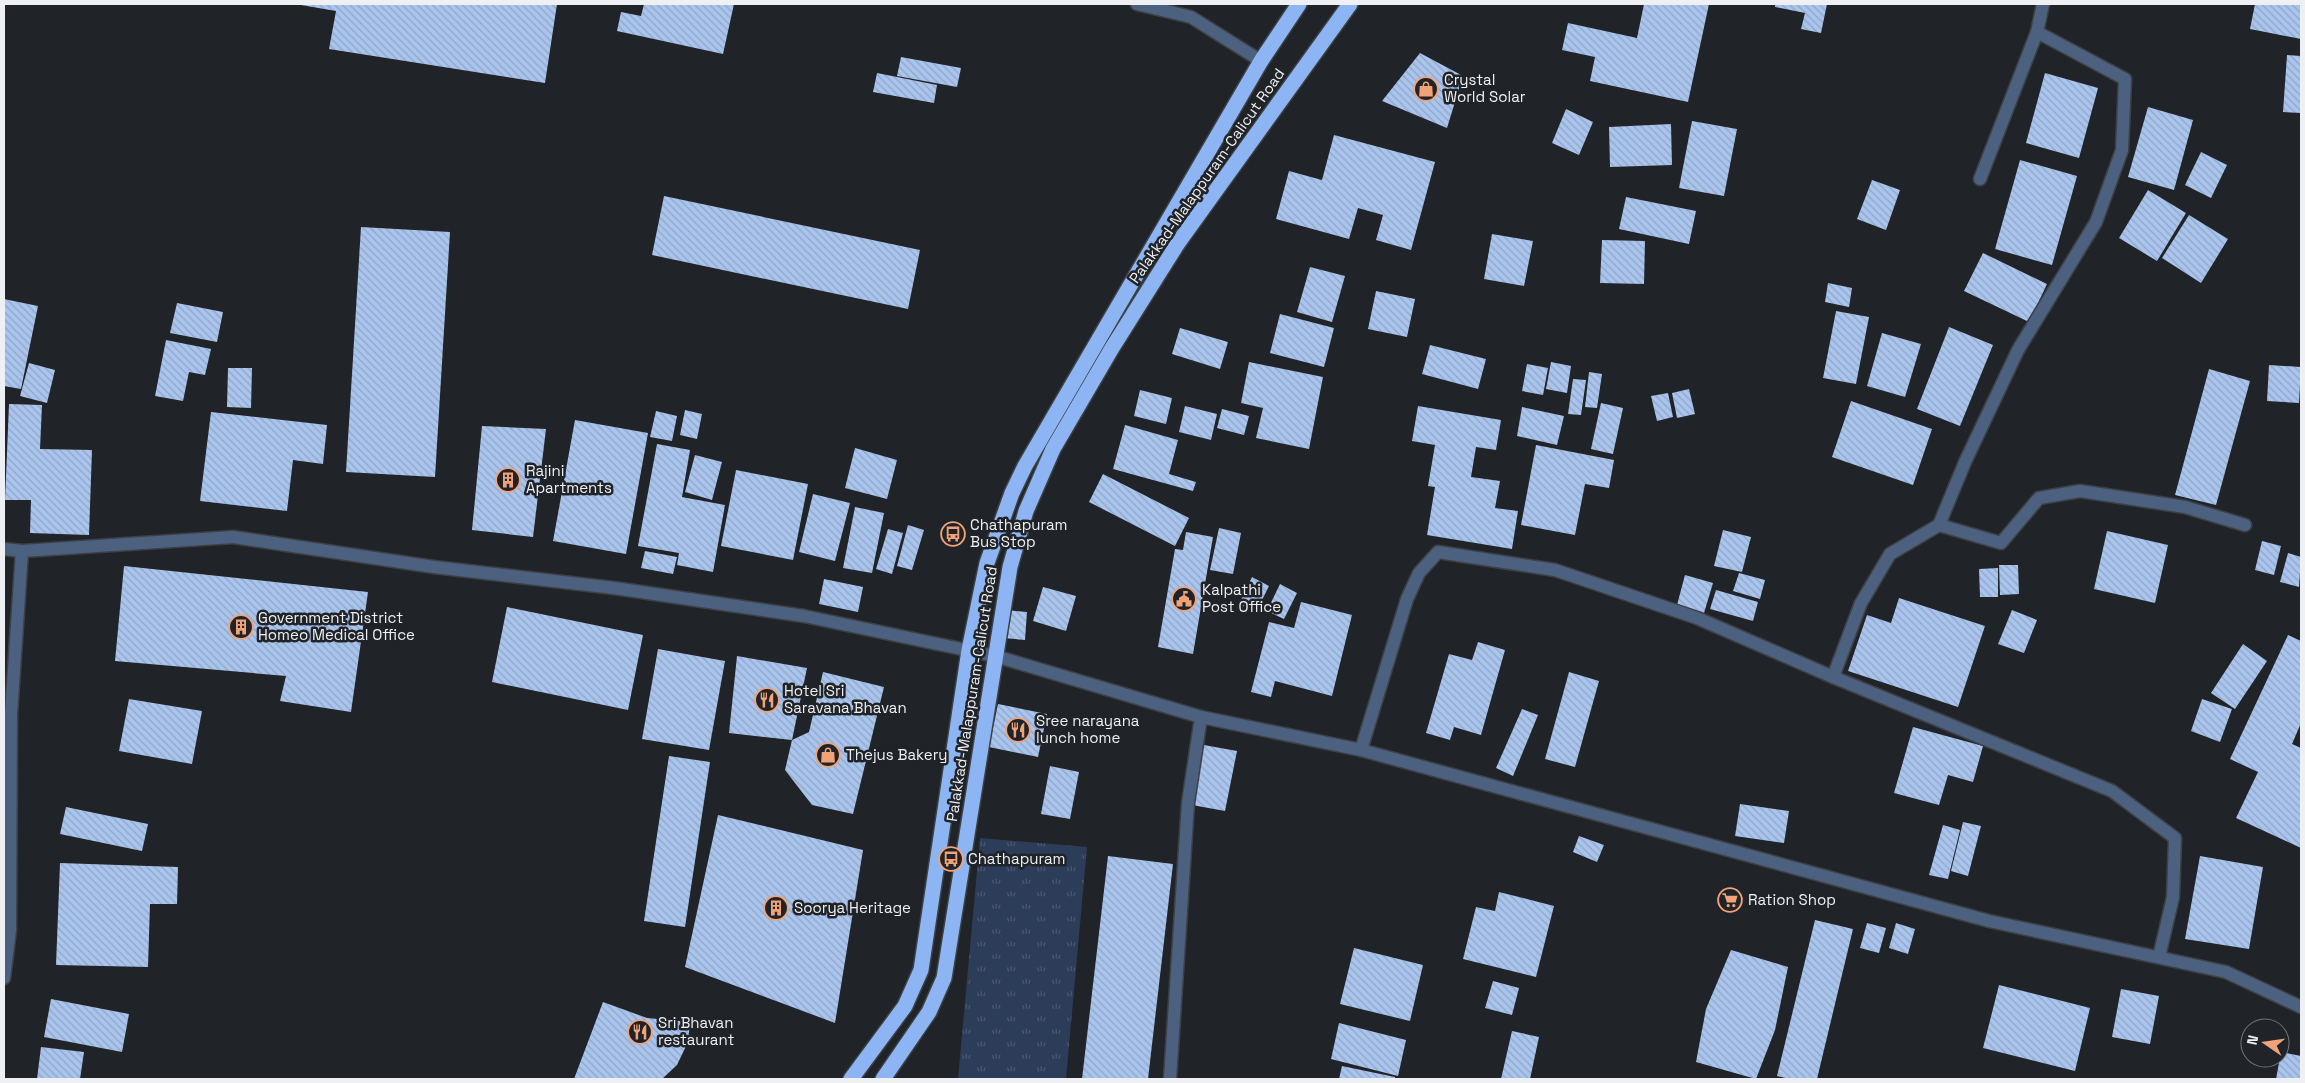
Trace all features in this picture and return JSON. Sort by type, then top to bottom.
[{"type":"highway","name":"Palakkad-Malappuram-Calicut Road","points":[[851,1079],[905,1006],[921,970],[969,650],[987,563],[1012,493],[1025,466],[1261,61],[1299,4]]},
{"type":"highway","name":"Palakkad-Malappuram-Calicut Road","points":[[883,1079],[929,1012],[944,978],[1010,567],[1026,511],[1053,449],[1112,348],[1178,243],[1350,4]]},
{"type":"street","points":[[1137,4],[1191,16],[1261,61]]},
{"type":"street","points":[[1980,179],[2037,32],[2043,4]]},
{"type":"street","points":[[1833,677],[1861,603],[1890,554],[1938,525],[1965,462],[2018,350],[2096,222],[2122,150],[2126,79],[2037,32]]},
{"type":"street","points":[[1938,525],[2001,543],[2039,498],[2080,492],[2185,507],[2245,524]]},
{"type":"street","points":[[4,548],[22,551],[233,537],[434,567],[614,588],[804,616],[995,656],[1201,717],[1361,750],[1989,920],[2226,972],[2301,1007]]},
{"type":"street","points":[[4,978],[10,930],[11,714],[22,551]]},
{"type":"street","points":[[1361,750],[1407,599],[1419,573],[1438,552],[1554,570],[1697,618],[1833,677],[2112,791],[2176,838],[2173,897],[2159,957]]},
{"type":"street","points":[[1170,1079],[1188,803],[1201,717]]},
{"type":"green space","points":[[980,838],[1087,847],[1066,1079],[958,1079]]},
{"type":"building","points":[[295,4],[557,4],[545,83],[329,49],[336,11]]},
{"type":"building","points":[[644,4],[734,4],[723,54],[617,31],[621,12],[641,16]]},
{"type":"building","points":[[1644,4],[1709,4],[1688,102],[1590,81],[1595,57],[1562,50],[1568,23],[1637,38]]},
{"type":"building","points":[[1775,4],[1827,4],[1821,33],[1801,29],[1805,13],[1775,7]]},
{"type":"building","points":[[2255,4],[2301,4],[2301,39],[2250,29]]},
{"type":"building","name":"Crystal World Solar","points":[[1420,53],[1463,76],[1447,128],[1382,101]]},
{"type":"building","points":[[2287,55],[2301,56],[2301,113],[2283,112]]},
{"type":"building","points":[[901,57],[961,68],[957,87],[897,76]]},
{"type":"building","points":[[877,73],[937,85],[934,103],[873,92]]},
{"type":"building","points":[[2045,73],[2098,88],[2079,158],[2026,143]]},
{"type":"building","points":[[2148,107],[2193,120],[2174,190],[2128,177]]},
{"type":"building","points":[[1566,109],[1593,122],[1579,155],[1552,143]]},
{"type":"building","points":[[1692,121],[1737,129],[1724,196],[1679,188]]},
{"type":"building","points":[[1671,124],[1672,165],[1610,167],[1609,127]]},
{"type":"building","points":[[1334,135],[1435,162],[1411,250],[1376,240],[1383,215],[1358,208],[1349,239],[1276,219],[1289,171],[1322,180]]},
{"type":"building","points":[[2201,152],[2227,165],[2211,198],[2185,185]]},
{"type":"building","points":[[2020,160],[2077,176],[2052,265],[1995,249]]},
{"type":"building","points":[[1872,180],[1900,190],[1886,230],[1857,219]]},
{"type":"building","points":[[2148,190],[2186,213],[2157,261],[2119,238]]},
{"type":"building","points":[[664,196],[920,250],[908,309],[652,255]]},
{"type":"building","points":[[1626,197],[1696,211],[1689,244],[1619,229]]},
{"type":"building","points":[[2189,215],[2228,239],[2201,283],[2162,258]]},
{"type":"building","points":[[361,227],[450,232],[435,477],[346,472]]},
{"type":"building","points":[[1492,234],[1533,241],[1524,286],[1484,279]]},
{"type":"building","points":[[1602,240],[1645,241],[1644,284],[1600,283]]},
{"type":"building","points":[[1983,253],[2047,284],[2029,322],[1964,291]]},
{"type":"building","points":[[1310,267],[1345,276],[1332,322],[1297,312]]},
{"type":"building","points":[[1828,283],[1852,288],[1849,307],[1825,302]]},
{"type":"building","points":[[1376,291],[1415,299],[1407,337],[1368,329]]},
{"type":"building","points":[[4,299],[38,306],[21,389],[4,386]]},
{"type":"building","points":[[177,303],[223,312],[217,342],[170,333]]},
{"type":"building","points":[[1836,311],[1869,317],[1856,384],[1823,378]]},
{"type":"building","points":[[1280,314],[1334,328],[1324,367],[1270,353]]},
{"type":"building","points":[[1949,327],[1993,345],[1960,426],[1917,409]]},
{"type":"building","points":[[1180,328],[1228,342],[1220,369],[1172,354]]},
{"type":"building","points":[[1882,333],[1921,344],[1905,397],[1867,386]]},
{"type":"building","points":[[166,340],[211,349],[205,375],[189,372],[183,401],[155,396]]},
{"type":"building","points":[[1430,345],[1486,359],[1478,389],[1422,374]]},
{"type":"building","points":[[1249,362],[1323,377],[1309,449],[1256,438],[1263,408],[1241,403]]},
{"type":"building","points":[[1551,362],[1571,366],[1567,393],[1546,389]]},
{"type":"building","points":[[29,363],[55,370],[47,403],[20,396]]},
{"type":"building","points":[[1527,364],[1548,368],[1543,395],[1522,391]]},
{"type":"building","points":[[2269,365],[2301,367],[2299,403],[2267,401]]},
{"type":"building","points":[[228,368],[252,368],[251,408],[227,407]]},
{"type":"building","points":[[2209,369],[2250,381],[2216,505],[2175,495]]},
{"type":"building","points":[[1589,372],[1602,374],[1597,408],[1585,407]]},
{"type":"building","points":[[1573,379],[1586,380],[1581,415],[1568,414]]},
{"type":"building","points":[[1689,389],[1695,414],[1677,418],[1672,393]]},
{"type":"building","points":[[1140,390],[1172,398],[1166,424],[1134,416]]},
{"type":"building","points":[[1668,393],[1673,417],[1657,421],[1651,396]]},
{"type":"building","points":[[1851,401],[1932,429],[1913,485],[1832,457]]},
{"type":"building","points":[[1601,403],[1623,408],[1613,454],[1591,449]]},
{"type":"building","points":[[9,404],[42,405],[40,449],[92,450],[89,535],[30,533],[31,500],[5,500]]},
{"type":"building","points":[[1185,406],[1217,414],[1211,440],[1179,432]]},
{"type":"building","points":[[1418,406],[1501,420],[1496,450],[1476,447],[1471,477],[1500,481],[1495,508],[1518,511],[1512,549],[1427,535],[1435,487],[1428,486],[1435,445],[1412,441]]},
{"type":"building","points":[[1522,407],[1564,416],[1557,445],[1517,436]]},
{"type":"building","points":[[1222,409],[1249,416],[1244,435],[1217,428]]},
{"type":"building","points":[[685,410],[702,414],[697,439],[680,435]]},
{"type":"building","points":[[656,411],[677,416],[672,441],[650,437]]},
{"type":"building","points":[[211,412],[327,425],[323,464],[293,460],[287,511],[200,501]]},
{"type":"building","points":[[575,420],[648,433],[626,554],[553,541]]},
{"type":"building","points":[[1125,425],[1178,440],[1169,474],[1196,482],[1193,491],[1113,469]]},
{"type":"building","name":"Rajini Apartments","points":[[482,426],[546,429],[533,537],[472,530]]},
{"type":"building","points":[[657,444],[690,450],[682,497],[725,505],[713,572],[677,565],[679,553],[638,546]]},
{"type":"building","points":[[1536,445],[1614,460],[1609,488],[1585,484],[1575,535],[1521,525]]},
{"type":"building","points":[[855,448],[897,460],[887,499],[845,488]]},
{"type":"building","points":[[695,455],[722,462],[712,500],[685,492]]},
{"type":"building","points":[[736,470],[808,484],[793,560],[721,546]]},
{"type":"building","points":[[1103,474],[1189,518],[1175,546],[1089,502]]},
{"type":"building","points":[[813,494],[850,503],[835,561],[799,552]]},
{"type":"building","points":[[855,507],[884,513],[872,573],[843,568]]},
{"type":"building","points":[[908,525],[924,530],[912,570],[897,566]]},
{"type":"building","points":[[1219,528],[1241,533],[1233,574],[1210,570]]},
{"type":"building","points":[[888,529],[903,533],[892,574],[876,569]]},
{"type":"building","points":[[1723,530],[1751,537],[1742,572],[1714,566]]},
{"type":"building","points":[[2107,531],[2168,545],[2155,603],[2094,589]]},
{"type":"building","name":"Kalpathi Post Office","points":[[1186,532],[1213,537],[1193,654],[1158,647],[1175,549],[1183,550]]},
{"type":"building","points":[[2262,541],[2281,546],[2274,575],[2255,570]]},
{"type":"building","points":[[645,551],[677,557],[673,574],[641,568]]},
{"type":"building","points":[[2288,553],[2301,557],[2299,587],[2280,582]]},
{"type":"building","points":[[1999,565],[2018,565],[2019,594],[2000,595]]},
{"type":"building","name":"Government District Homeo Medical Office","points":[[124,566],[368,592],[351,712],[280,701],[286,676],[115,661]]},
{"type":"building","points":[[1998,568],[1998,597],[1980,597],[1979,569]]},
{"type":"building","points":[[1739,573],[1765,580],[1760,599],[1733,591]]},
{"type":"building","points":[[1685,575],[1713,583],[1704,613],[1677,605]]},
{"type":"building","points":[[1252,577],[1269,586],[1256,612],[1239,604]]},
{"type":"building","points":[[824,579],[863,587],[858,612],[819,604]]},
{"type":"building","points":[[1280,584],[1297,593],[1284,619],[1267,611]]},
{"type":"building","points":[[1043,587],[1076,596],[1066,631],[1033,621]]},
{"type":"building","points":[[1716,590],[1758,602],[1753,621],[1710,609]]},
{"type":"building","points":[[1899,598],[1985,626],[1958,707],[1848,671],[1867,615],[1891,623]]},
{"type":"building","points":[[1301,602],[1352,615],[1332,696],[1275,681],[1271,697],[1251,692],[1269,622],[1294,628]]},
{"type":"building","points":[[507,607],[643,635],[628,710],[492,682]]},
{"type":"building","points":[[1006,610],[1027,612],[1025,640],[1003,638]]},
{"type":"building","points":[[2012,610],[2037,620],[2024,653],[1998,644]]},
{"type":"building","points":[[2288,635],[2301,641],[2301,723],[2292,744],[2301,748],[2301,848],[2236,818],[2258,772],[2230,759]]},
{"type":"building","points":[[1478,642],[1505,650],[1481,735],[1454,727],[1450,740],[1426,733],[1449,654],[1472,660]]},
{"type":"building","points":[[2243,644],[2267,661],[2235,709],[2211,693]]},
{"type":"building","points":[[658,649],[725,661],[709,750],[642,739]]},
{"type":"building","name":"Hotel Sri Saravana Bhavan","points":[[737,656],[807,668],[792,740],[729,733]]},
{"type":"building","name":"Thejus Bakery","points":[[823,672],[884,687],[853,814],[812,805],[785,770],[792,740],[809,732]]},
{"type":"building","points":[[1569,672],[1599,681],[1575,767],[1545,759]]},
{"type":"building","points":[[129,699],[202,711],[192,764],[119,751]]},
{"type":"building","points":[[2202,699],[2232,709],[2220,742],[2191,731]]},
{"type":"building","name":"Sree narayana lunch home","points":[[998,704],[1047,714],[1038,757],[989,747]]},
{"type":"building","points":[[1522,709],[1538,715],[1513,776],[1496,768]]},
{"type":"building","points":[[1913,727],[1983,746],[1973,782],[1948,775],[1939,805],[1894,793]]},
{"type":"building","points":[[1204,745],[1237,751],[1225,811],[1192,805]]},
{"type":"building","points":[[669,756],[710,762],[685,927],[644,921]]},
{"type":"building","points":[[1050,766],[1079,772],[1070,819],[1041,814]]},
{"type":"building","points":[[1740,804],[1789,811],[1784,843],[1735,836]]},
{"type":"building","points":[[66,807],[148,824],[142,851],[60,834]]},
{"type":"building","name":"Soorya Heritage","points":[[718,815],[863,850],[835,1023],[685,967]]},
{"type":"building","points":[[1963,822],[1981,826],[1968,876],[1951,871]]},
{"type":"building","points":[[1943,825],[1960,830],[1948,879],[1929,875]]},
{"type":"building","points":[[1579,836],[1604,845],[1597,862],[1573,852]]},
{"type":"building","points":[[1108,856],[1173,864],[1148,1079],[1082,1079]]},
{"type":"building","points":[[2200,856],[2263,867],[2249,949],[2185,939]]},
{"type":"building","points":[[60,863],[178,867],[177,904],[150,904],[148,967],[56,965]]},
{"type":"building","points":[[1499,892],[1554,906],[1536,977],[1463,959],[1476,907],[1495,911]]},
{"type":"building","points":[[1815,920],[1853,929],[1817,1079],[1790,1079],[1777,1076]]},
{"type":"building","points":[[1867,923],[1886,928],[1879,953],[1860,948]]},
{"type":"building","points":[[1896,923],[1915,929],[1908,954],[1889,948]]},
{"type":"building","points":[[1354,948],[1423,965],[1410,1021],[1340,1004]]},
{"type":"building","points":[[1731,950],[1788,967],[1775,1030],[1756,1079],[1696,1062],[1706,1009]]},
{"type":"building","points":[[1493,981],[1519,988],[1512,1015],[1485,1008]]},
{"type":"building","points":[[1999,985],[2090,1008],[2075,1071],[1983,1048]]},
{"type":"building","points":[[2121,989],[2159,996],[2150,1044],[2112,1037]]},
{"type":"building","points":[[51,999],[129,1014],[122,1052],[44,1037]]},
{"type":"building","name":"Sri Bhavan restaurant","points":[[603,1002],[647,1018],[690,1022],[688,1042],[677,1065],[662,1079],[574,1079]]},
{"type":"building","points":[[1339,1023],[1406,1040],[1398,1076],[1331,1059]]},
{"type":"building","points":[[1512,1031],[1539,1037],[1530,1079],[1501,1079]]},
{"type":"building","points":[[41,1047],[84,1052],[80,1079],[37,1079]]},
{"type":"building","points":[[2290,1054],[2301,1056],[2301,1079],[2276,1079],[2278,1068],[2290,1068]]},
{"type":"building","points":[[1342,1066],[1395,1077],[1395,1079],[1339,1079]]},
{"type":"place","name":"Crystal World Solar","points":[[1426,89]]},
{"type":"place","name":"Rajini Apartments","points":[[508,480]]},
{"type":"place","name":"Chathapuram Bus Stop","points":[[953,534]]},
{"type":"place","name":"Kalpathi Post Office","points":[[1184,599]]},
{"type":"place","name":"Government District Homeo Medical Office","points":[[241,627]]},
{"type":"place","name":"Hotel Sri Saravana Bhavan","points":[[767,700]]},
{"type":"place","name":"Sree narayana lunch home","points":[[1018,730]]},
{"type":"place","name":"Thejus Bakery","points":[[828,755]]},
{"type":"place","name":"Chathapuram","points":[[951,859]]},
{"type":"place","name":"Ration Shop","points":[[1730,900]]},
{"type":"place","name":"Soorya Heritage","points":[[776,908]]},
{"type":"place","name":"Sri Bhavan restaurant","points":[[640,1032]]}]
